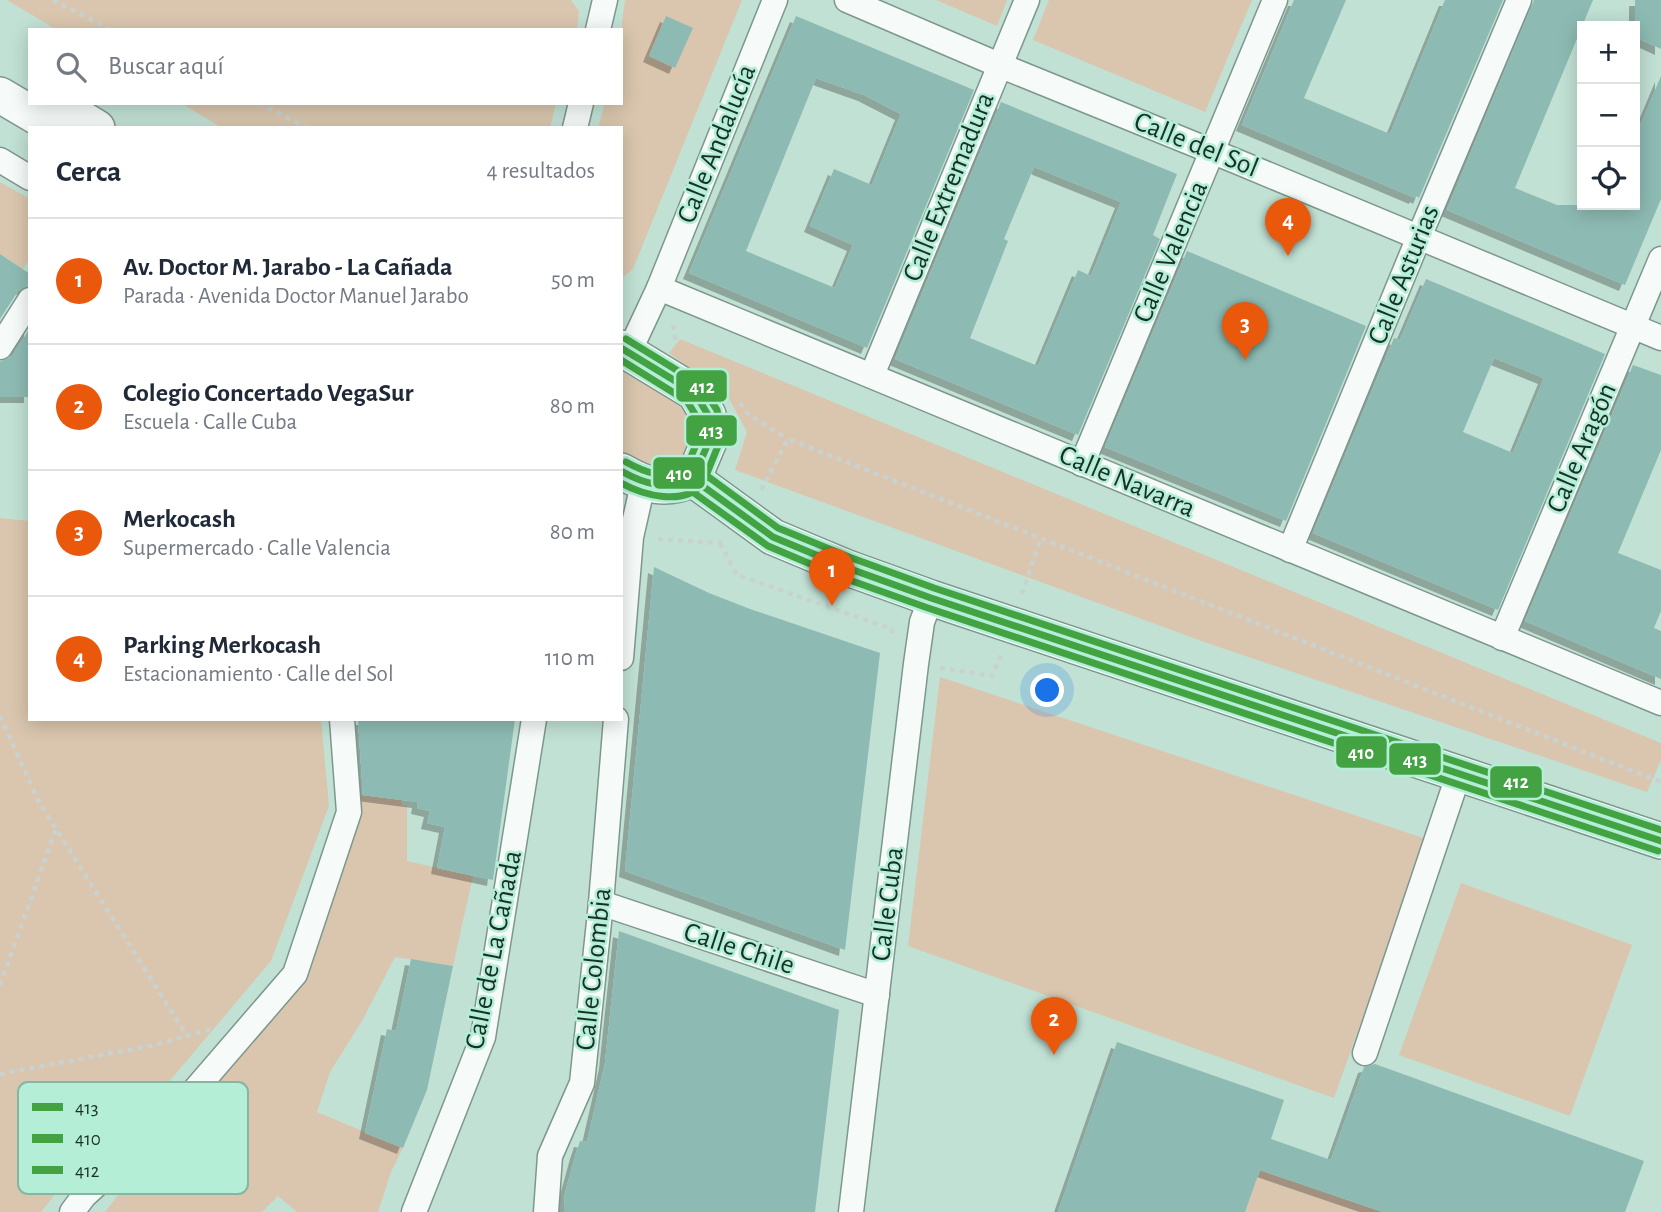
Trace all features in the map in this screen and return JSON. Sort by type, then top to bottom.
[{"type":"street","points":[[598,28],[605,0]]},
{"type":"street","name":"Calle Andalucía","points":[[659,288],[775,0]]},
{"type":"street","name":"Calle del Sol","points":[[847,0],[1661,338]]},
{"type":"street","name":"Calle Extremadura","points":[[872,375],[1027,0]]},
{"type":"street","name":"Calle Valencia","points":[[1082,464],[1275,0]]},
{"type":"street","name":"Calle Asturias","points":[[1290,550],[1519,0]]},
{"type":"street","points":[[0,71],[28,87]]},
{"type":"street","points":[[0,94],[53,126]]},
{"type":"street","points":[[58,105],[94,126]]},
{"type":"street","points":[[575,126],[580,105]]},
{"type":"street","points":[[0,160],[28,177]]},
{"type":"street","name":"Calle Aragón","points":[[1502,638],[1661,258]]},
{"type":"street","points":[[623,616],[625,575],[631,537],[632,478],[677,486],[693,479],[712,434],[708,415],[695,393],[625,350],[659,288]]},
{"type":"street","name":"Calle Navarra","points":[[659,288],[1661,703]]},
{"type":"street","points":[[0,346],[28,303]]},
{"type":"street","points":[[693,479],[773,537],[845,567],[1661,841]]},
{"type":"street","name":"Calle Cuba","points":[[852,1212],[922,622],[931,598]]},
{"type":"street","points":[[202,1082],[295,974],[349,812],[342,721]]},
{"type":"street","name":"Calle de La Cañada","points":[[414,1212],[483,1037],[534,721]]},
{"type":"street","name":"Calle Colombia","points":[[546,1212],[550,1156],[582,1083],[601,904],[616,721]]},
{"type":"street","points":[[1365,1053],[1459,773]]},
{"type":"street","name":"Calle Chile","points":[[601,904],[877,995]]},
{"type":"street","points":[[72,1212],[86,1194]]},
{"type":"path","points":[[53,0],[108,28]]},
{"type":"path","points":[[263,105],[304,126]]},
{"type":"path","points":[[631,537],[720,542],[747,519],[788,439],[1661,782]]},
{"type":"path","points":[[0,716],[40,802],[187,1036]]},
{"type":"path","points":[[0,985],[56,828]]},
{"type":"path","points":[[0,1074],[155,1045],[212,1029]]},
{"type":"shaded area","points":[[7,0],[571,0],[579,11],[577,28],[54,28]]},
{"type":"shaded area","points":[[625,0],[742,0],[633,269],[623,277],[623,126],[599,126],[604,105],[623,105],[621,28]]},
{"type":"shaded area","points":[[936,0],[1007,0],[997,26]]},
{"type":"shaded area","points":[[1049,0],[1252,0],[1205,112],[1033,40]]},
{"type":"shaded area","points":[[184,105],[556,105],[550,126],[219,126]]},
{"type":"shaded area","points":[[0,182],[28,198],[28,262],[23,269],[0,254]]},
{"type":"shaded area","points":[[680,339],[1661,743],[1661,760],[1647,792],[1210,644],[735,470],[747,432],[728,397],[669,353]]},
{"type":"shaded area","points":[[623,372],[673,401],[685,412],[692,429],[690,448],[680,464],[662,470],[623,456]]},
{"type":"shaded area","points":[[0,518],[28,521],[28,721],[321,721],[329,806],[271,961],[168,1082],[18,1082],[18,1194],[55,1194],[41,1212],[0,1212]]},
{"type":"shaded area","points":[[940,677],[1426,839],[1334,1098],[908,946]]},
{"type":"shaded area","points":[[359,795],[401,800],[402,805],[407,806],[407,861],[473,876],[453,966],[395,957],[362,1021],[330,1072],[317,1112],[403,1148],[391,1172],[378,1212],[297,1212],[278,1196],[262,1212],[105,1212],[119,1194],[248,1194],[248,1082],[217,1082],[309,975],[353,840]]},
{"type":"shaded area","points":[[1461,883],[1632,945],[1570,1116],[1399,1055]]},
{"type":"shaded area","points":[[1260,1170],[1383,1212],[1245,1212]]},
{"type":"building","points":[[1294,0],[1346,0],[1304,98],[1390,134],[1445,0],[1503,0],[1419,198],[1242,125]]},
{"type":"building","points":[[1534,0],[1593,0],[1584,21],[1577,21],[1577,39],[1515,188],[1557,205],[1577,205],[1577,210],[1640,210],[1640,126],[1661,76],[1661,199],[1625,285],[1447,210]]},
{"type":"building","points":[[1635,0],[1661,0],[1661,49],[1640,39],[1640,21],[1635,21]]},
{"type":"building","points":[[666,16],[693,28],[675,68],[649,56]]},
{"type":"building","points":[[796,16],[974,90],[867,348],[689,273]],"holes":[[[816,78],[864,95],[901,114],[872,185],[834,169],[810,226],[853,245],[835,288],[746,251]]]},
{"type":"building","points":[[1001,102],[1177,174],[1153,235],[1160,239],[1078,435],[895,359]],"holes":[[[1034,167],[1121,202],[1091,276],[1078,270],[1038,366],[970,338],[1008,241],[1004,239]]]},
{"type":"building","points":[[1187,251],[1366,326],[1286,521],[1105,447]]},
{"type":"building","points":[[0,254],[28,273],[28,286],[18,291],[0,319]]},
{"type":"building","points":[[1426,279],[1605,354],[1498,610],[1313,533],[1394,338],[1400,340]],"holes":[[[1494,358],[1544,378],[1513,453],[1463,432]]]},
{"type":"building","points":[[28,331],[28,397],[0,397],[0,362],[12,356]]},
{"type":"building","points":[[1633,365],[1661,375],[1661,450],[1618,553],[1661,570],[1661,611],[1654,628],[1661,631],[1661,679],[1525,621]]},
{"type":"building","points":[[654,567],[750,609],[880,653],[845,950],[625,871]]},
{"type":"building","points":[[358,721],[515,721],[493,880],[437,868],[445,827],[427,823],[430,811],[417,808],[418,802],[363,795]]},
{"type":"building","points":[[619,931],[839,1010],[815,1212],[564,1212],[565,1193],[576,1153],[580,1141],[587,1142],[605,1063]]},
{"type":"building","points":[[411,959],[453,966],[427,1090],[403,1148],[365,1133],[387,1029],[396,1031]]},
{"type":"building","points":[[1117,1042],[1284,1100],[1271,1139],[1331,1160],[1364,1067],[1375,1064],[1644,1161],[1625,1212],[1383,1212],[1260,1170],[1245,1212],[1058,1212]]},
{"type":"transit line","name":"412","points":[[623,484],[652,495],[685,495],[703,483],[722,436],[717,410],[701,385],[626,339]]},
{"type":"transit line","name":"413","points":[[623,349],[695,393],[708,415],[712,434],[693,479],[665,485],[639,480],[623,472]]},
{"type":"transit line","name":"410","points":[[623,361],[687,401],[698,419],[701,433],[685,471],[669,475],[655,474],[626,462]]},
{"type":"transit line","name":"412","points":[[699,470],[778,528],[849,557],[934,588],[1661,830]]},
{"type":"transit line","name":"413","points":[[693,479],[773,537],[845,567],[1661,841]]},
{"type":"transit line","name":"410","points":[[687,488],[768,546],[841,577],[1658,851]]},
{"type":"place","name":"Parking Merkocash","points":[[1288,256]]},
{"type":"place","name":"Merkocash","points":[[1245,360]]},
{"type":"place","name":"Av. Doctor M. Jarabo - La Cañada","points":[[832,606]]},
{"type":"place","name":"Colegio Concertado VegaSur","points":[[1054,1055]]}]
